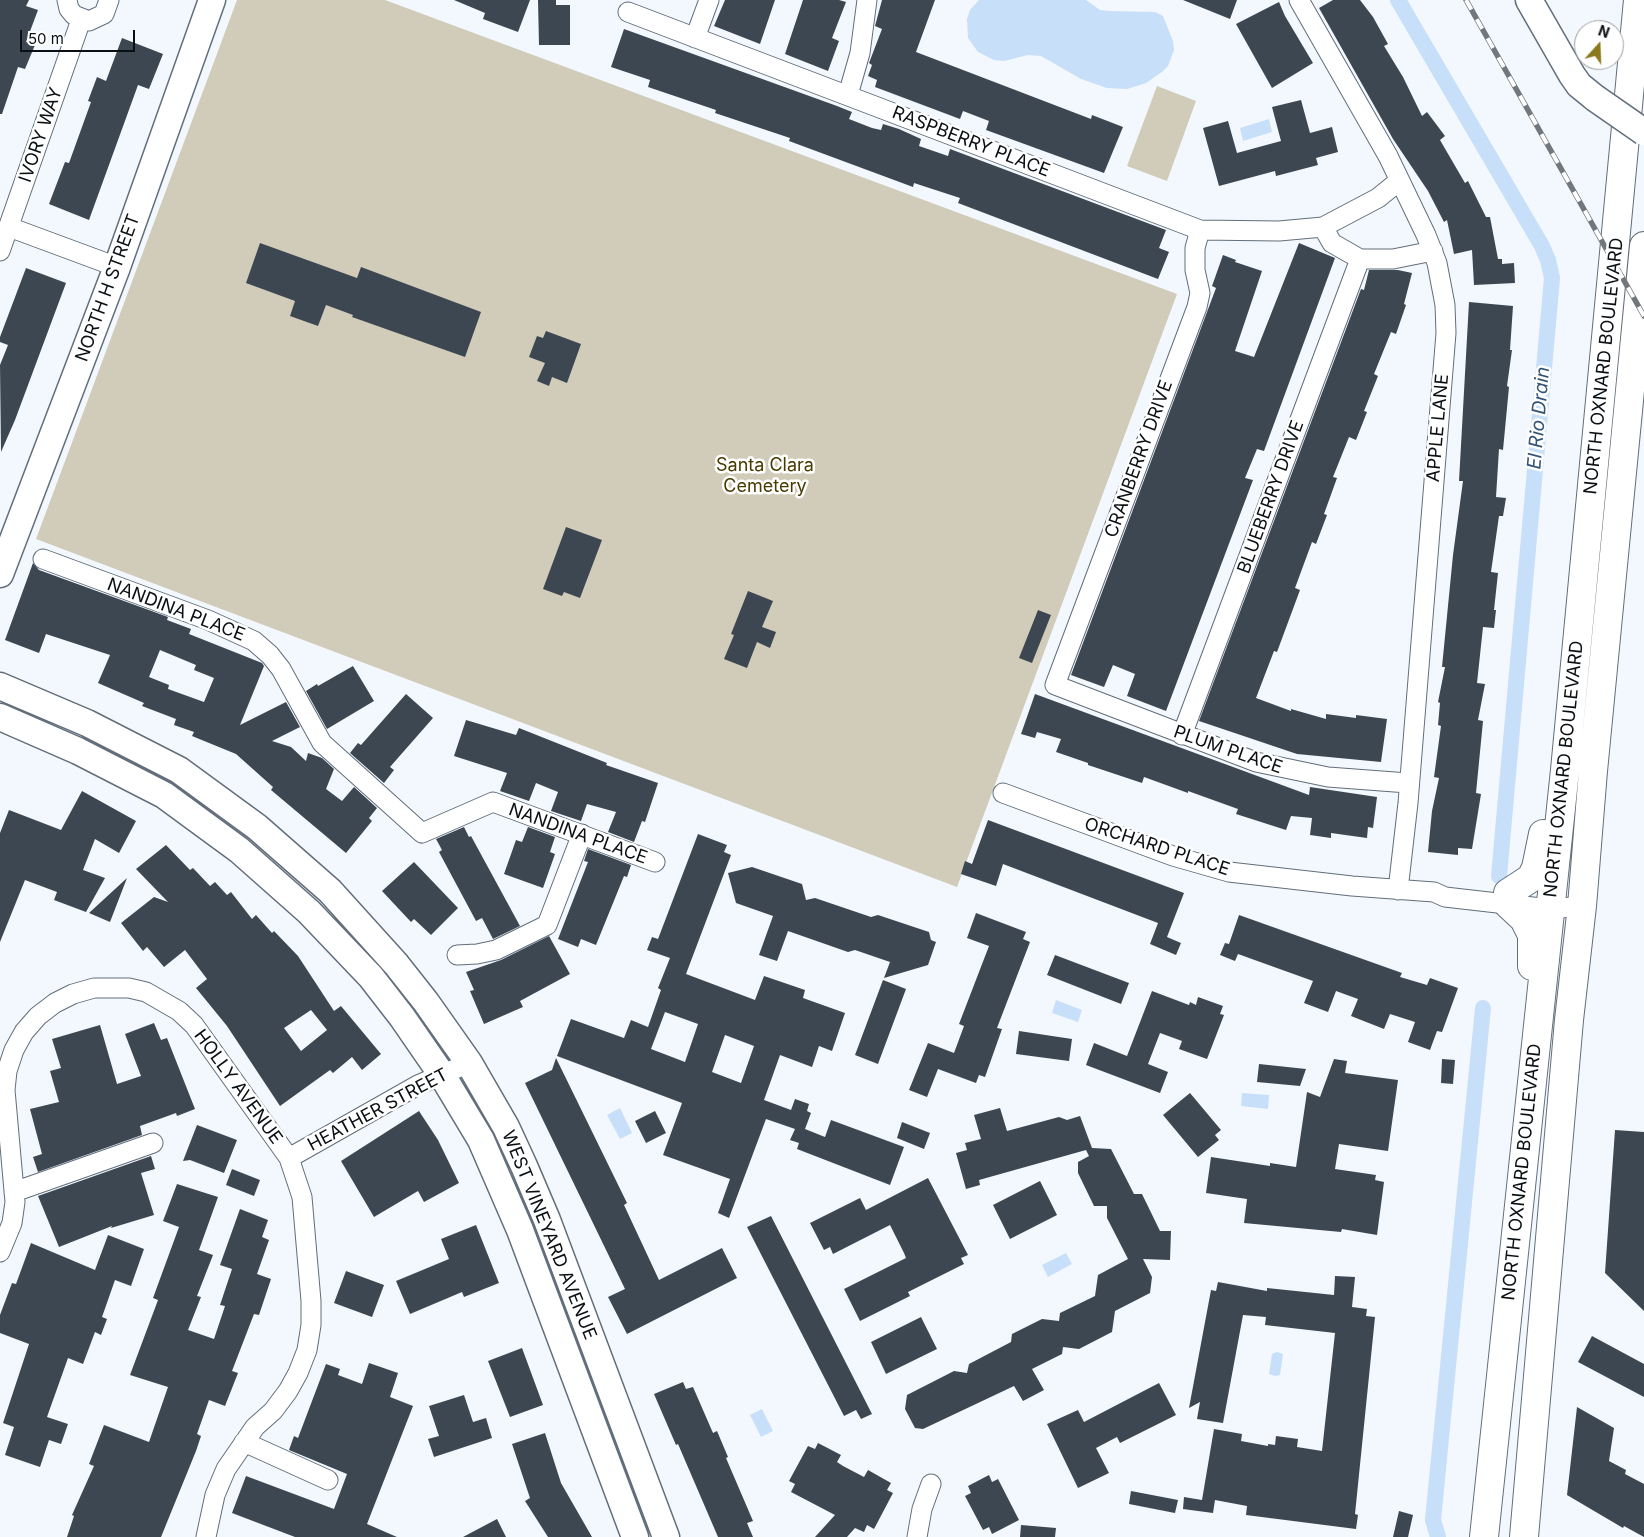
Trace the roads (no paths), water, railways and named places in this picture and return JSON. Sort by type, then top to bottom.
[{"type":"main road","name":"NORTH H STREET","points":[[0,574],[117,267],[212,0]]},
{"type":"main road","points":[[1529,0],[1579,85],[1644,132]]},
{"type":"main road","name":"NORTH OXNARD BOULEVARD","points":[[1484,1537],[1528,1100],[1562,795],[1638,0]]},
{"type":"main road","name":"NORTH OXNARD BOULEVARD","points":[[1524,1537],[1569,1020],[1582,906],[1593,771],[1644,246]]},
{"type":"main road","name":"WEST VINEYARD AVENUE","points":[[0,686],[87,723],[179,770],[257,828],[330,891],[396,964],[469,1063],[506,1127],[547,1220],[666,1537]]},
{"type":"main road","name":"WEST VINEYARD AVENUE","points":[[0,717],[78,751],[164,795],[239,850],[310,912],[371,977],[402,1017],[442,1075],[481,1140],[520,1230],[635,1537]]},
{"type":"main road","points":[[1528,1100],[1532,935],[1524,919],[1508,898],[1531,878],[1536,868],[1541,840],[1548,820],[1562,795]]},
{"type":"street","points":[[67,0],[69,9],[81,20],[97,19],[104,14],[109,0]]},
{"type":"street","points":[[695,38],[709,0]]},
{"type":"street","points":[[848,95],[860,53],[866,0]]},
{"type":"street","name":"APPLE LANE","points":[[1299,0],[1388,156],[1433,251],[1440,274],[1445,305],[1446,334],[1398,890]]},
{"type":"street","name":"RASPBERRY PLACE","points":[[628,12],[1200,230],[1279,231],[1323,227],[1378,198],[1399,180]]},
{"type":"street","name":"IVORY WAY","points":[[0,251],[81,20]]},
{"type":"street","points":[[9,227],[117,267]]},
{"type":"street","points":[[1323,227],[1332,243],[1360,259],[1392,259],[1433,251]]},
{"type":"street","name":"CRANBERRY DRIVE","points":[[1055,686],[1197,307],[1200,293],[1195,270],[1195,248],[1200,230]]},
{"type":"street","name":"BLUEBERRY DRIVE","points":[[1182,735],[1360,259]]},
{"type":"street","name":"NANDINA PLACE","points":[[43,559],[208,620],[254,641],[281,668],[322,743],[422,833],[493,802],[655,862]]},
{"type":"street","name":"PLUM PLACE","points":[[1055,686],[1256,762],[1290,771],[1328,777],[1408,783]]},
{"type":"street","name":"ORCHARD PLACE","points":[[1003,793],[1173,856],[1229,872],[1398,890],[1434,892],[1445,897],[1508,898],[1582,906]]},
{"type":"street","points":[[456,954],[477,954],[496,950],[547,926],[582,834]]},
{"type":"street","name":"HOLLY AVENUE","points":[[0,1252],[12,1222],[14,1192],[5,1090],[7,1071],[14,1050],[29,1027],[54,1003],[73,994],[94,988],[129,988],[146,992],[179,1011],[194,1026],[289,1158],[302,1196],[311,1301],[311,1325],[307,1350],[288,1391],[244,1442],[226,1469],[215,1495],[206,1537]]},
{"type":"street","name":"HEATHER STREET","points":[[289,1158],[418,1085],[469,1063]]},
{"type":"street","points":[[14,1192],[153,1143]]},
{"type":"street","points":[[244,1442],[328,1480]]},
{"type":"street","points":[[918,1537],[922,1509],[931,1484]]},
{"type":"water","points":[[979,0],[1086,0],[1100,10],[1155,12],[1163,16],[1173,41],[1174,50],[1168,66],[1162,72],[1146,83],[1127,89],[1107,88],[1081,79],[1041,56],[1028,55],[1004,61],[994,60],[978,52],[968,38],[967,19],[970,10]]},
{"type":"water","points":[[1269,119],[1272,132],[1243,141],[1240,128]]},
{"type":"water","points":[[1056,1000],[1082,1010],[1078,1022],[1052,1013]]},
{"type":"water","points":[[1242,1093],[1269,1095],[1268,1109],[1241,1106]]},
{"type":"water","points":[[620,1108],[632,1133],[620,1139],[607,1115]]},
{"type":"water","points":[[1066,1253],[1072,1264],[1048,1277],[1042,1265]]},
{"type":"water","points":[[1277,1352],[1283,1354],[1280,1375],[1275,1376],[1269,1374],[1272,1354]]},
{"type":"water","points":[[762,1409],[773,1431],[761,1437],[750,1415]]},
{"type":"waterway","name":"El Rio Drain","points":[[1398,0],[1542,246],[1548,260],[1552,278],[1499,876]]},
{"type":"waterway","points":[[1438,1537],[1433,1520],[1483,1008]]},
{"type":"railway","points":[[1466,0],[1644,316]]},
{"type":"park label","name":"Santa Clara Cemetery","points":[[765,476]]}]
